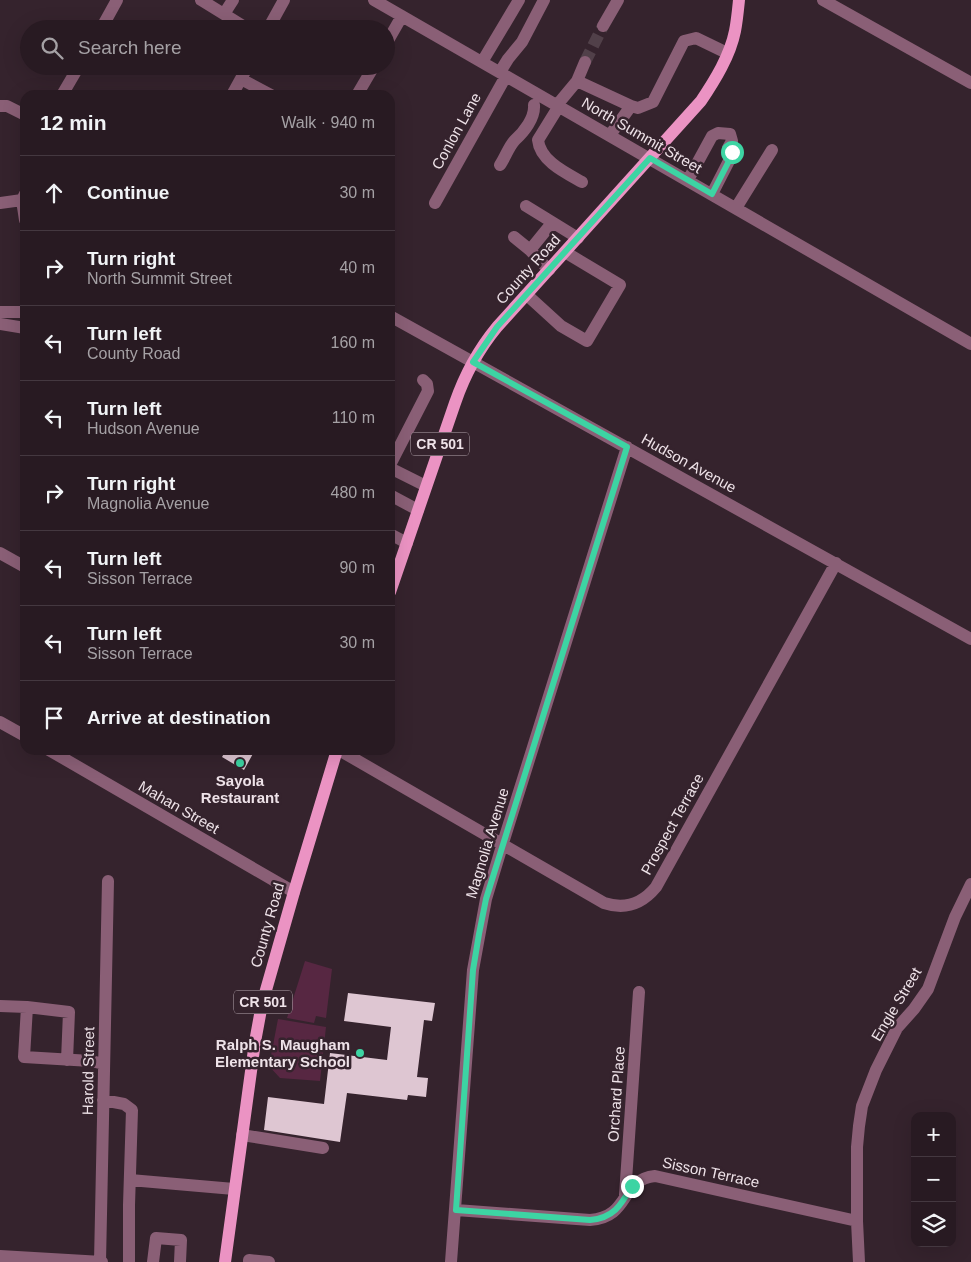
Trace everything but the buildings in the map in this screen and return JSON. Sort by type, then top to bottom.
[{"type":"main road","name":"County Road","points":[[395,577],[463,381],[473,362],[486,341],[527,294],[701,101],[714,82],[727,53],[735,31],[739,0]]},
{"type":"main road","name":"County Road","points":[[224,1262],[262,1004],[336,755]]},
{"type":"street","points":[[106,20],[117,0]]},
{"type":"street","points":[[201,0],[234,20]]},
{"type":"street","points":[[224,14],[233,0]]},
{"type":"street","points":[[273,20],[284,0]]},
{"type":"street","name":"North Summit Street","points":[[374,0],[503,74],[537,100],[558,106],[610,135],[971,344]]},
{"type":"street","points":[[482,62],[519,0]]},
{"type":"street","name":"Conlon Lane","points":[[435,203],[503,74],[508,58],[522,42],[544,0]]},
{"type":"street","points":[[603,26],[618,0]]},
{"type":"street","points":[[822,0],[971,83]]},
{"type":"street","points":[[395,28],[402,16]]},
{"type":"street","points":[[577,81],[638,108],[653,102],[684,41],[696,38],[727,53]]},
{"type":"street","points":[[582,182],[553,164],[539,147],[538,140],[558,106],[577,81],[585,62]]},
{"type":"street","points":[[65,90],[74,75]]},
{"type":"street","points":[[235,90],[243,75]]},
{"type":"street","points":[[360,90],[369,75]]},
{"type":"street","points":[[241,79],[262,90]]},
{"type":"street","points":[[500,165],[515,140],[520,138],[534,114],[537,100]]},
{"type":"street","points":[[0,106],[7,106],[20,112]]},
{"type":"street","points":[[610,135],[631,106]]},
{"type":"street","points":[[688,180],[712,136],[718,133],[730,134],[732,141],[728,148],[732,155],[712,194]]},
{"type":"street","points":[[736,208],[772,150]]},
{"type":"street","points":[[0,203],[20,198]]},
{"type":"street","points":[[526,206],[578,238]]},
{"type":"street","points":[[530,250],[552,223]]},
{"type":"street","points":[[514,237],[530,250],[549,270]]},
{"type":"street","points":[[527,294],[561,326],[587,341],[620,285],[565,252]]},
{"type":"street","points":[[0,312],[20,312]]},
{"type":"street","name":"Hudson Avenue","points":[[395,319],[971,639]]},
{"type":"street","points":[[0,324],[20,327]]},
{"type":"street","points":[[395,448],[398,436],[428,391],[427,384],[423,380]]},
{"type":"street","name":"Magnolia Avenue","points":[[451,1262],[473,970],[486,899],[627,447]]},
{"type":"street","points":[[395,470],[426,486]]},
{"type":"street","points":[[395,498],[418,510]]},
{"type":"street","points":[[395,537],[406,543]]},
{"type":"street","points":[[0,553],[20,564]]},
{"type":"street","name":"Prospect Terrace","points":[[347,755],[604,903],[614,906],[633,905],[649,895],[656,886],[836,563]]},
{"type":"street","points":[[0,722],[20,733]]},
{"type":"street","name":"Mahan Street","points":[[58,755],[294,892]]},
{"type":"street","name":"Harold Street","points":[[101,1262],[108,881]]},
{"type":"street","name":"Engle Street","points":[[859,1262],[857,1221],[859,1126],[869,1086],[897,1028],[914,1009],[928,988],[955,917],[971,884]]},
{"type":"street","name":"Orchard Place","points":[[625,1198],[639,992]]},
{"type":"street","points":[[0,1006],[69,1012],[67,1060]]},
{"type":"street","points":[[27,1007],[24,1057],[91,1061],[104,1064]]},
{"type":"street","points":[[104,1100],[124,1104],[132,1110],[129,1262]]},
{"type":"street","points":[[242,1135],[323,1148]]},
{"type":"street","name":"Sisson Terrace","points":[[456,1210],[590,1220],[600,1219],[609,1216],[617,1209],[632,1186],[639,1180],[655,1176],[857,1221]]},
{"type":"street","points":[[130,1180],[234,1189]]},
{"type":"street","points":[[153,1262],[156,1238],[181,1240],[180,1262]]},
{"type":"street","points":[[0,1256],[101,1262]]},
{"type":"street","points":[[248,1262],[249,1260],[269,1262]]},
{"type":"shaded area","points":[[305,961],[332,969],[326,1018],[316,1016],[314,1023],[287,1018]]},
{"type":"shaded area","points":[[278,1019],[326,1027],[320,1081],[280,1078],[269,1066]]},
{"type":"tunnel","points":[[585,62],[603,26]]},
{"type":"place","name":"Sayola Restaurant","points":[[240,763]]},
{"type":"place","name":"Ralph S. Maugham Elementary School","points":[[360,1053]]},
{"type":"route","points":[[632,1186],[617,1209],[609,1216],[600,1219],[590,1220],[456,1210],[473,970],[486,899],[627,447],[473,362],[497,327],[650,158],[712,194],[732,152]]}]
